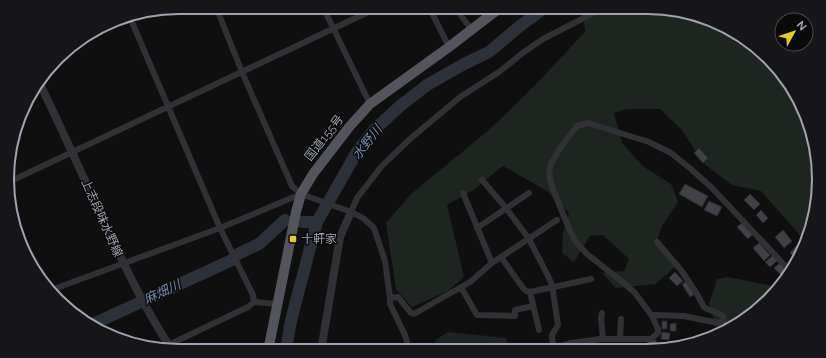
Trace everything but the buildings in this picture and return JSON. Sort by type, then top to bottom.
[{"type":"highway","name":"国道155号","points":[[269,344],[296,212],[313,174],[350,126],[370,104],[449,47],[491,14]]},
{"type":"street","points":[[219,14],[242,72],[292,186],[304,196],[351,212],[363,218],[374,228],[385,260],[390,304],[408,344]]},
{"type":"street","points":[[326,14],[370,104]]},
{"type":"street","points":[[14,180],[364,14]]},
{"type":"street","points":[[432,14],[449,47]]},
{"type":"street","points":[[460,14],[471,29]]},
{"type":"street","points":[[322,344],[340,237],[357,198],[381,167],[410,139],[460,97],[499,72],[543,39],[591,14]]},
{"type":"street","points":[[132,21],[167,108],[220,228],[253,295],[254,302]]},
{"type":"street","name":"上志段味水野線","points":[[42,88],[123,264],[166,344]]},
{"type":"street","points":[[568,344],[603,339],[651,339],[658,333],[658,329],[652,316],[635,293],[587,254],[576,242],[552,186],[549,174],[551,164],[560,148],[577,126],[584,123],[649,142],[671,153],[712,188],[787,267]]},
{"type":"street","points":[[482,180],[507,208],[529,239],[548,276],[552,287],[558,325],[552,335],[552,344]]},
{"type":"street","points":[[478,228],[529,193]]},
{"type":"street","points":[[463,194],[492,263]]},
{"type":"street","points":[[55,288],[304,196]]},
{"type":"street","points":[[390,298],[398,297],[411,313],[414,314],[474,279],[492,263],[557,220]]},
{"type":"street","points":[[652,316],[684,316],[718,323],[724,322],[723,316],[704,307],[681,270],[657,242]]},
{"type":"street","points":[[501,257],[523,288],[530,292],[591,279]]},
{"type":"street","points":[[461,287],[477,315],[515,316],[515,310],[533,306]]},
{"type":"street","points":[[530,292],[539,330]]},
{"type":"street","points":[[176,344],[248,307],[254,302],[277,304]]},
{"type":"street","points":[[602,313],[603,339]]},
{"type":"street","points":[[620,338],[621,318]]},
{"type":"shaded area","points":[[582,14],[658,14],[679,17],[700,23],[730,36],[764,62],[784,87],[795,106],[809,147],[812,168],[812,190],[809,211],[801,237],[761,191],[732,185],[703,163],[682,130],[660,109],[627,109],[614,113],[622,143],[644,167],[671,184],[678,202],[662,226],[657,240],[679,263],[656,284],[616,288],[602,273],[624,271],[629,259],[603,235],[590,236],[574,262],[562,253],[563,233],[569,213],[547,191],[503,166],[472,191],[447,205],[464,277],[448,291],[412,307],[396,289],[386,223],[410,195],[490,129],[536,84],[585,32]]},
{"type":"shaded area","points":[[728,277],[773,286],[764,296],[739,316],[711,330],[716,327],[709,304],[717,279]]},
{"type":"shaded area","points":[[448,332],[506,338],[509,344],[434,344],[437,339]]},
{"type":"waterway","name":"水野川","points":[[287,344],[290,325],[317,222],[358,150],[374,130],[400,106],[427,85],[489,52],[536,14]]},
{"type":"waterway","name":"麻畑川","points":[[238,254],[259,244],[285,220]]},
{"type":"waterway","name":"麻畑川","points":[[302,222],[317,222]]},
{"type":"waterway","name":"麻畑川","points":[[97,322],[232,260]]},
{"type":"place","name":"十軒家","points":[[293,239]]}]
